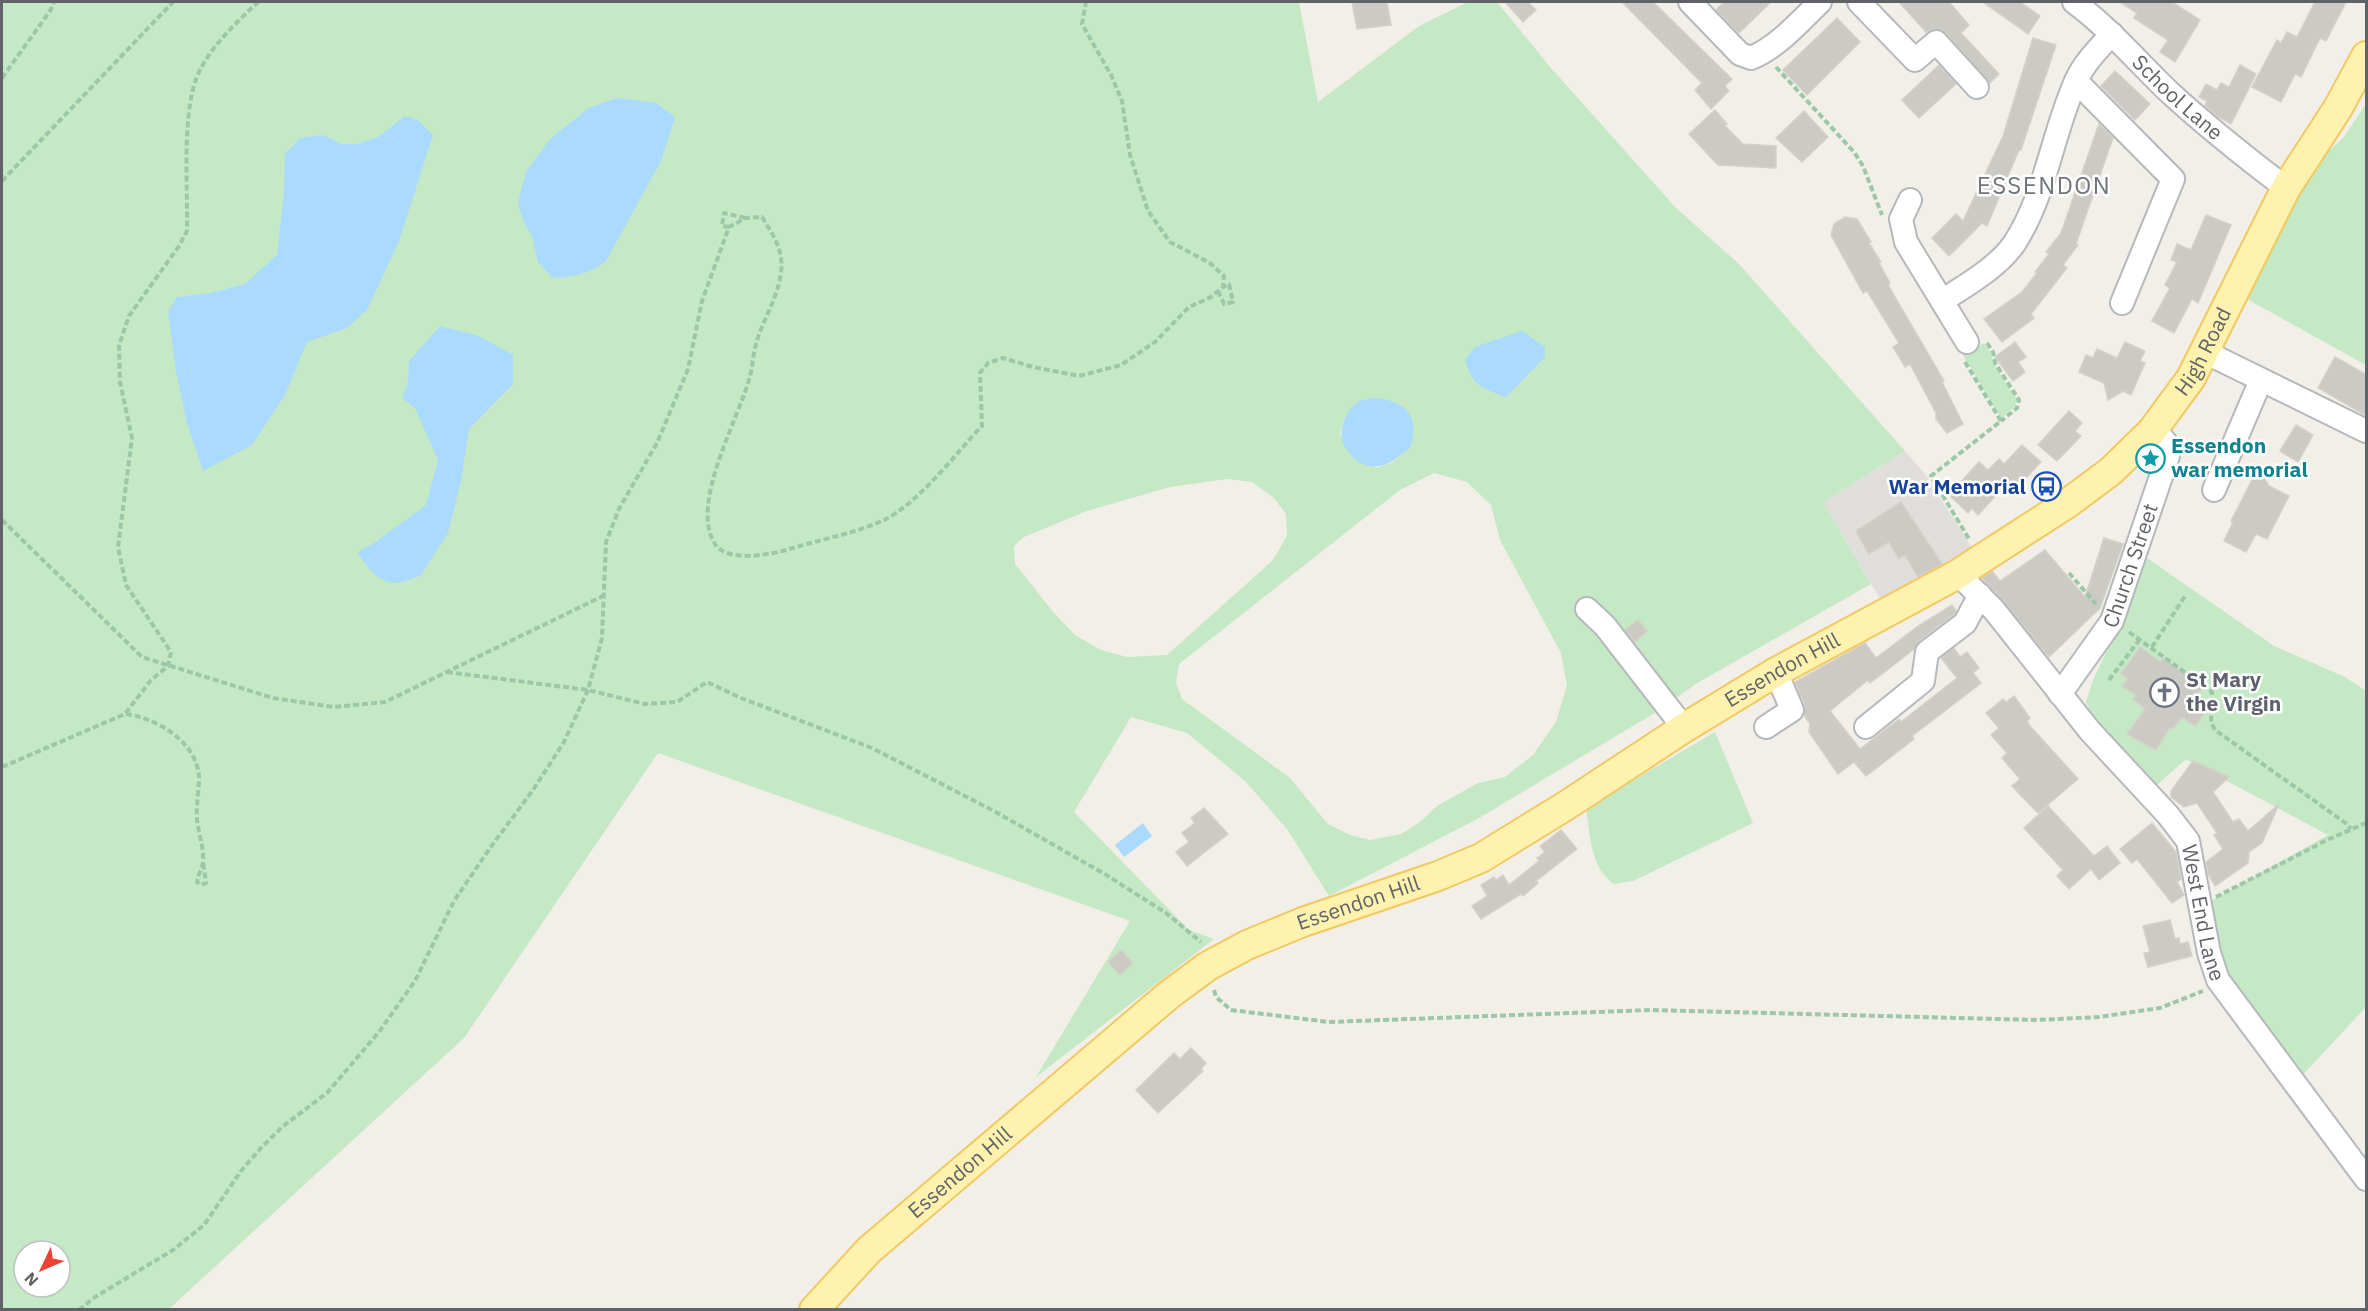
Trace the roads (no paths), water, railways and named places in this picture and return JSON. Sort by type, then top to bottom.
[{"type":"main road","name":"High Road","points":[[1970,567],[2068,503],[2103,477],[2152,431],[2191,378],[2286,188],[2338,108],[2367,56]]},
{"type":"main road","name":"Essendon Hill","points":[[814,1310],[869,1250],[1170,994],[1205,954],[1247,945],[1293,925],[1438,876],[1481,858],[1776,672],[1970,567]]},
{"type":"street","points":[[1690,2],[1740,54],[1751,58],[1763,53],[1820,2]]},
{"type":"street","points":[[1859,2],[1915,60],[1936,42],[1977,87]]},
{"type":"street","name":"School Lane","points":[[2074,2],[2112,34],[2228,145],[2286,188]]},
{"type":"street","points":[[1942,301],[1986,271],[2013,246],[2031,213],[2076,81],[2093,54],[2112,34]]},
{"type":"street","points":[[2076,81],[2174,179],[2122,303]]},
{"type":"street","points":[[1910,200],[1901,219],[1906,242],[1942,301],[1963,347]]},
{"type":"street","points":[[2205,352],[2367,431]]},
{"type":"street","points":[[2214,490],[2261,380]]},
{"type":"street","name":"Church Street","points":[[2060,694],[2112,621],[2168,456],[2169,447],[2152,431]]},
{"type":"street","name":"West End Lane","points":[[1970,567],[1980,595],[2090,731],[2168,814],[2188,841],[2209,953],[2218,980],[2367,1179]]},
{"type":"street","points":[[1866,727],[1923,681],[1927,652],[1965,623],[1980,595]]},
{"type":"street","points":[[1587,609],[1605,627],[1684,728]]},
{"type":"street","points":[[1766,727],[1792,710],[1776,672]]},
{"type":"water","points":[[617,98],[656,103],[675,117],[661,161],[606,261],[581,274],[553,278],[538,262],[532,236],[524,223],[518,203],[526,172],[550,139],[589,108]]},
{"type":"water","points":[[405,116],[418,120],[433,135],[399,241],[367,310],[347,328],[307,342],[285,395],[252,445],[203,471],[187,423],[176,371],[168,312],[177,297],[211,293],[245,284],[277,255],[284,193],[285,154],[300,138],[323,135],[342,144],[357,144],[378,137]]},
{"type":"water","points":[[440,326],[479,336],[513,355],[513,384],[469,429],[461,481],[448,533],[421,575],[397,583],[390,582],[373,573],[358,552],[426,505],[438,460],[415,408],[402,398],[408,383],[409,361]]},
{"type":"water","points":[[1522,331],[1545,347],[1545,357],[1506,397],[1479,385],[1471,375],[1465,360],[1475,347]]},
{"type":"water","points":[[1376,398],[1391,401],[1404,408],[1412,419],[1412,441],[1409,448],[1392,461],[1384,465],[1370,466],[1357,460],[1345,447],[1342,429],[1353,406],[1362,400]]},
{"type":"water","points":[[1143,823],[1152,836],[1124,857],[1115,845]]},
{"type":"place","name":"Essendon war memorial","points":[[2150,458]]},
{"type":"place","name":"War Memorial","points":[[2047,487]]},
{"type":"place","name":"St Mary the Virgin","points":[[2165,692]]},
{"type":"district","name":"ESSENDON","points":[[2044,186]]}]
